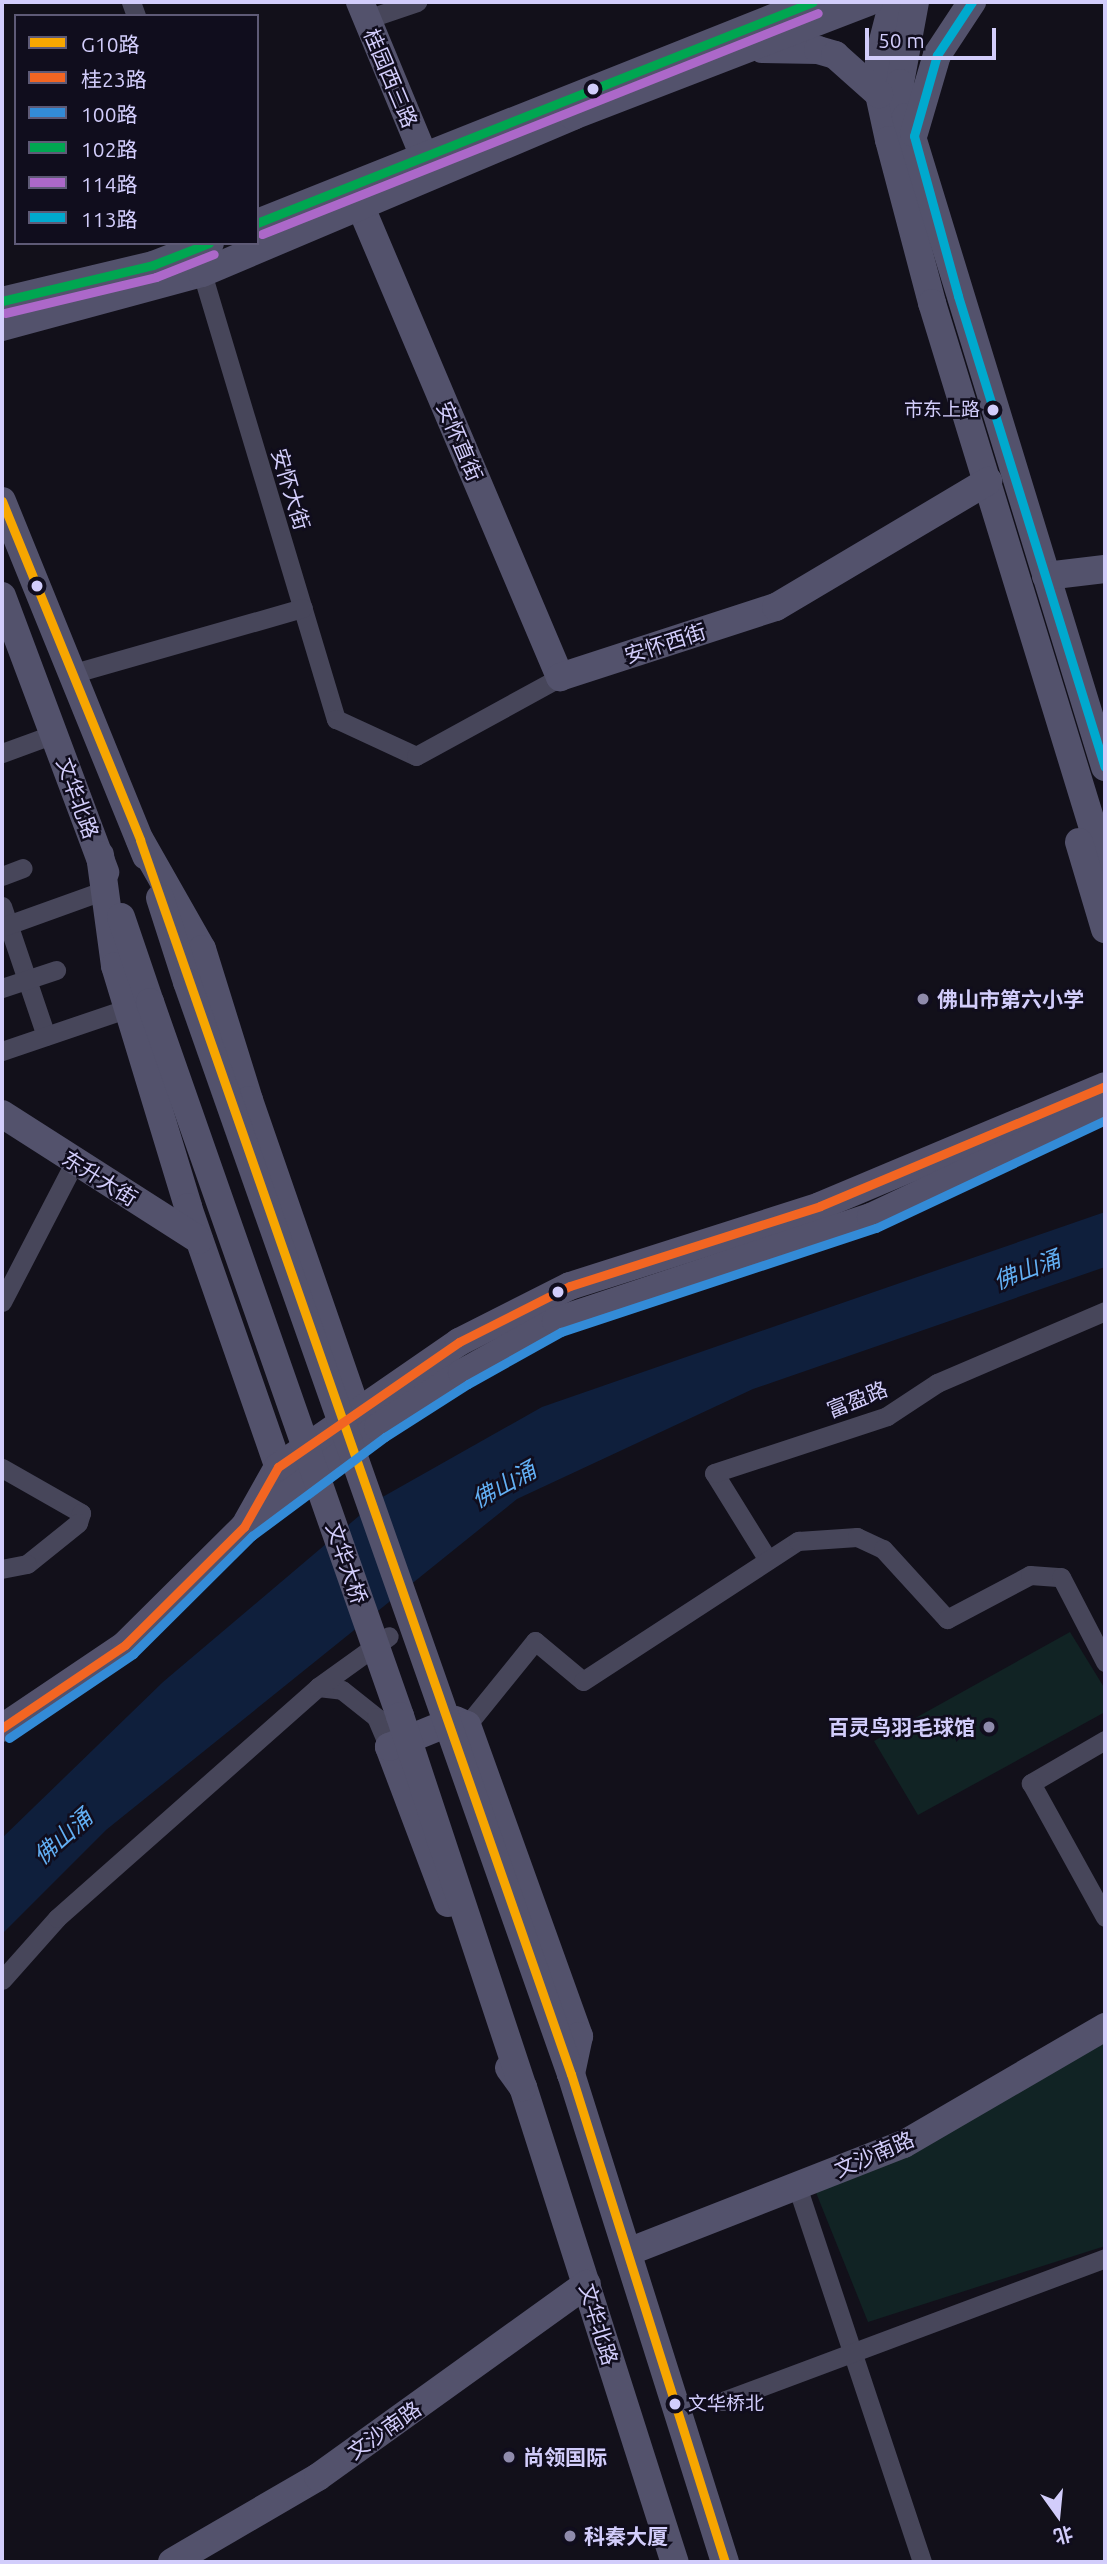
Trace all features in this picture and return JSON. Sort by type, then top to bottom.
[{"type":"main road","points":[[259,222],[768,9],[813,2]]},
{"type":"main road","points":[[2,327],[202,272],[360,205],[869,2]]},
{"type":"main road","points":[[893,2],[879,56],[880,94],[932,303],[1061,716],[1105,867]]},
{"type":"main road","points":[[915,2],[900,83],[958,296],[1105,767]]},
{"type":"main road","points":[[914,136],[937,55],[972,2]]},
{"type":"main road","name":"桂园西三路","points":[[363,10],[423,154]]},
{"type":"main road","points":[[746,49],[818,50],[835,55],[880,94]]},
{"type":"main road","name":"安怀直街","points":[[360,205],[560,677]]},
{"type":"main road","points":[[2,301],[153,265],[205,245]]},
{"type":"main road","name":"安怀西街","points":[[560,677],[776,607],[988,481]]},
{"type":"main road","points":[[2,500],[140,840],[187,982],[571,2074],[725,2562]]},
{"type":"main road","points":[[1046,576],[1105,569]]},
{"type":"main road","name":"文华北路","points":[[2,596],[100,855],[139,1005]]},
{"type":"main road","points":[[1085,699],[1105,729]]},
{"type":"main road","points":[[1061,716],[1061,784],[1105,929]]},
{"type":"main road","points":[[140,840],[202,949],[249,1100],[361,1424]]},
{"type":"main road","points":[[100,855],[116,966],[139,1005],[199,1240],[289,1494]]},
{"type":"main road","name":"文华大桥","points":[[139,1005],[400,1716],[523,2087]]},
{"type":"main road","points":[[2,1728],[125,1645],[244,1527],[289,1494],[361,1424],[459,1342],[570,1286],[820,1206],[1105,1086]]},
{"type":"main road","points":[[244,1527],[278,1466],[462,1373],[556,1321],[871,1217],[1105,1107]]},
{"type":"main road","name":"东升大街","points":[[2,1114],[74,1163],[199,1240]]},
{"type":"main road","points":[[523,2087],[501,2057],[388,1746],[454,1720],[467,1724],[579,2036],[571,2074]]},
{"type":"main road","name":"文沙南路","points":[[628,2252],[904,2144],[1105,2027]]},
{"type":"main road","name":"文华北路","points":[[523,2087],[675,2562]]},
{"type":"main road","name":"文沙南路","points":[[172,2562],[318,2477],[587,2284]]},
{"type":"street","points":[[363,10],[417,2]]},
{"type":"street","name":"安怀大街","points":[[202,272],[336,719]]},
{"type":"street","points":[[71,674],[303,608]]},
{"type":"street","name":"安怀西街","points":[[336,719],[415,756],[560,677]]},
{"type":"street","points":[[2,752],[54,734]]},
{"type":"street","points":[[2,876],[23,868]]},
{"type":"street","points":[[46,1036],[4,919],[105,890]]},
{"type":"street","points":[[2,988],[56,970]]},
{"type":"street","points":[[2,1051],[139,1005]]},
{"type":"street","points":[[2,1302],[74,1163]]},
{"type":"street","name":"富盈路","points":[[768,1560],[714,1473],[887,1416],[937,1383],[1105,1311]]},
{"type":"street","points":[[2,1468],[80,1513],[78,1523],[27,1564],[2,1570]]},
{"type":"street","points":[[467,1724],[535,1641],[583,1681],[798,1541],[857,1537],[883,1549],[947,1619],[1030,1575],[1061,1577],[1105,1662]]},
{"type":"street","points":[[2,1980],[57,1918],[318,1687],[389,1636]]},
{"type":"street","points":[[318,1687],[342,1690],[376,1717],[388,1746]]},
{"type":"street","points":[[1105,1741],[1031,1783],[1105,1917]]},
{"type":"street","points":[[797,2186],[922,2562]]},
{"type":"street","points":[[723,2401],[1105,2258]]},
{"type":"shaded area","name":"百灵鸟羽毛球馆","points":[[1070,1632],[1105,1689],[1105,1712],[918,1815],[874,1741]]},
{"type":"shaded area","points":[[1105,2028],[1105,2246],[868,2322],[811,2180]]},
{"type":"water","name":"佛山涌","points":[[1105,1212],[1105,1267],[753,1389],[517,1499],[106,1830],[2,1934],[2,1838],[163,1682],[379,1499],[542,1407]]},
{"type":"transit line","name":"102路","points":[[259,222],[813,2]]},
{"type":"transit line","name":"113路","points":[[972,2],[937,55],[914,136],[958,296],[1105,767]]},
{"type":"transit line","name":"114路","points":[[262,234],[818,13]]},
{"type":"transit line","name":"102路","points":[[2,301],[153,265],[204,245]]},
{"type":"transit line","name":"114路","points":[[5,313],[156,277],[214,254]]},
{"type":"transit line","name":"G10路","points":[[2,501],[140,840],[571,2074],[725,2562]]},
{"type":"transit line","name":"桂23路","points":[[2,1728],[125,1645],[244,1527],[278,1467],[459,1342],[570,1286],[820,1206],[1105,1086]]},
{"type":"transit line","name":"100路","points":[[9,1738],[133,1654],[252,1536],[385,1437],[468,1384],[561,1332],[876,1228],[1105,1120]]},
{"type":"place","name":"市东上路","points":[[993,410]]},
{"type":"place","name":"佛山市第六小学","points":[[923,999]]},
{"type":"place","name":"百灵鸟羽毛球馆","points":[[989,1727]]},
{"type":"place","name":"文华桥北","points":[[675,2404]]},
{"type":"place","name":"尚领国际","points":[[509,2457]]},
{"type":"place","name":"科秦大厦","points":[[570,2536]]}]
